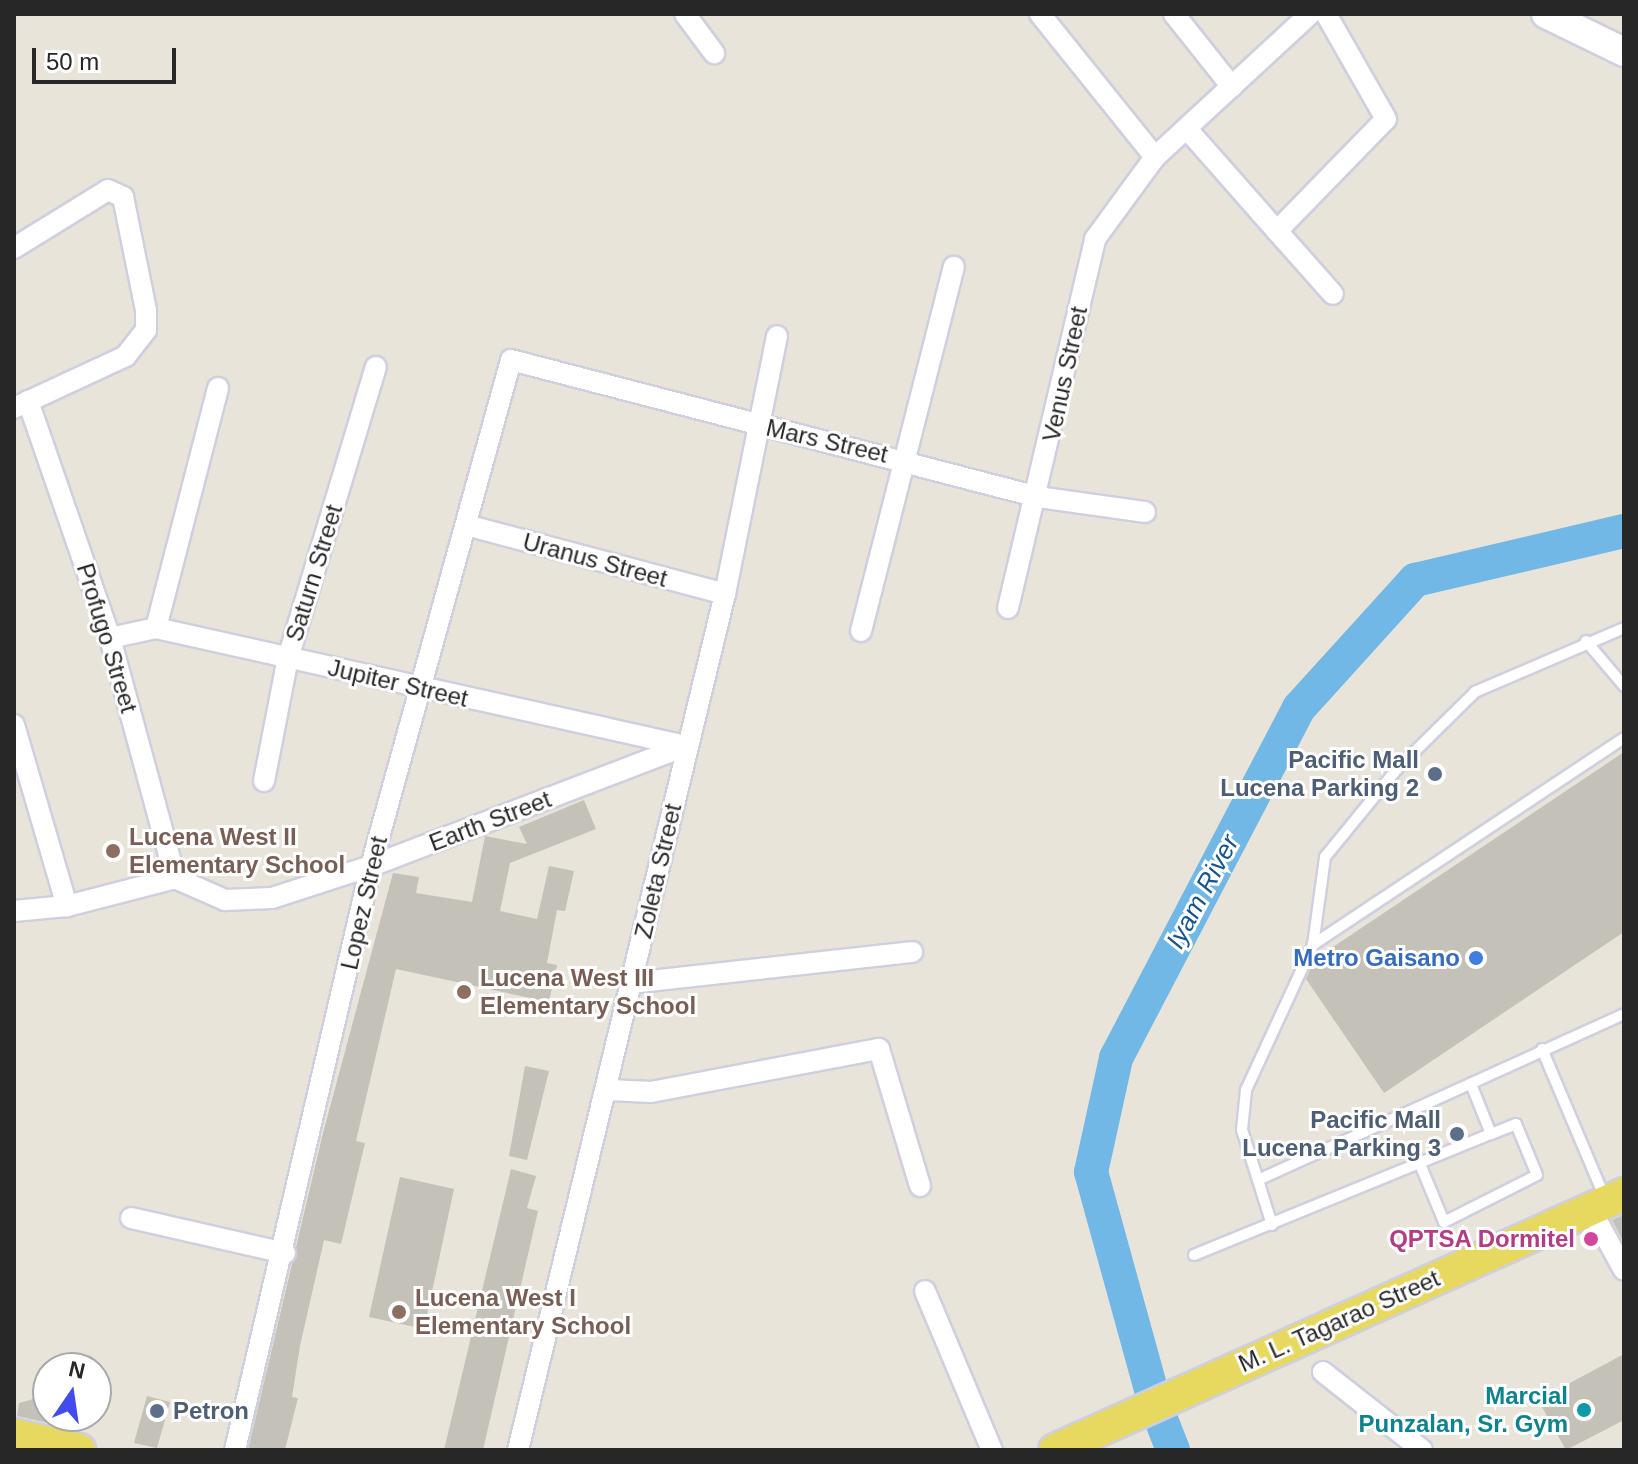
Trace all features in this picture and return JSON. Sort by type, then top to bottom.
[{"type":"main road","points":[[1546,14],[1622,51]]},
{"type":"main road","name":"M. L. Tagarao Street","points":[[1069,1443],[1607,1202]]},
{"type":"main road","points":[[28,1442],[79,1450]]},
{"type":"street","points":[[685,14],[714,53]]},
{"type":"street","points":[[1040,14],[1155,157]]},
{"type":"street","points":[[1174,14],[1232,87]]},
{"type":"street","name":"Venus Street","points":[[1008,608],[1038,497],[1095,239],[1155,157],[1310,14]]},
{"type":"street","points":[[1277,231],[1386,119],[1326,14]]},
{"type":"street","points":[[1187,129],[1333,294]]},
{"type":"street","points":[[14,248],[108,190],[123,197],[146,310],[146,330],[126,356],[21,404]]},
{"type":"street","points":[[861,631],[954,267]]},
{"type":"street","name":"Zoleta Street","points":[[518,1450],[609,1090],[686,746],[725,594],[777,336]]},
{"type":"street","name":"Mars Street","points":[[511,360],[1038,497],[1145,512]]},
{"type":"street","name":"Lopez Street","points":[[235,1450],[285,1253],[371,866],[511,360]]},
{"type":"street","name":"Saturn Street","points":[[264,781],[288,658],[376,367]]},
{"type":"street","points":[[156,628],[218,388]]},
{"type":"street","name":"Profugo Street","points":[[21,404],[110,638],[175,878]]},
{"type":"street","name":"Uranus Street","points":[[466,525],[725,594]]},
{"type":"street","name":"Jupiter Street","points":[[110,638],[156,628],[686,746]]},
{"type":"street","points":[[14,725],[67,906]]},
{"type":"street","name":"Earth Street","points":[[175,878],[225,900],[272,898],[371,866],[686,746]]},
{"type":"street","points":[[14,911],[67,906],[175,878]]},
{"type":"street","points":[[631,983],[912,952]]},
{"type":"street","points":[[609,1090],[651,1092],[879,1049],[920,1186]]},
{"type":"street","points":[[1607,1202],[1624,1270]]},
{"type":"street","points":[[131,1218],[285,1253]]},
{"type":"street","points":[[925,1291],[992,1450]]},
{"type":"street","points":[[1323,1372],[1422,1450]]},
{"type":"lane","points":[[1272,1225],[1242,1130],[1246,1090],[1313,945],[1325,857],[1397,769],[1475,692],[1586,641],[1624,628]]},
{"type":"lane","points":[[1586,641],[1624,686]]},
{"type":"lane","points":[[1313,945],[1624,738]]},
{"type":"lane","points":[[1258,1180],[1624,1014]]},
{"type":"lane","points":[[1542,1049],[1607,1202]]},
{"type":"lane","points":[[1471,1084],[1491,1134]]},
{"type":"lane","points":[[1194,1255],[1516,1124],[1537,1175],[1444,1222],[1420,1164]]},
{"type":"building","points":[[1624,752],[1624,932],[1384,1093],[1306,979],[1315,959]]},
{"type":"building","points":[[584,800],[596,829],[510,863],[500,911],[537,919],[549,866],[574,871],[565,911],[557,910],[547,963],[557,965],[549,1002],[396,969],[356,1141],[365,1143],[341,1244],[324,1240],[300,1346],[292,1397],[298,1398],[285,1450],[248,1450],[323,1133],[393,873],[419,877],[416,893],[472,902],[485,836],[527,844],[519,827]]},
{"type":"building","points":[[525,1066],[549,1071],[527,1160],[509,1156]]},
{"type":"building","points":[[511,1169],[536,1176],[527,1208],[538,1211],[483,1450],[444,1450]]},
{"type":"building","points":[[400,1177],[454,1189],[424,1329],[369,1317]]},
{"type":"building","points":[[1624,1215],[1624,1243],[1612,1220]]},
{"type":"building","name":"Marcial Punzalan, Sr. Gym","points":[[1624,1354],[1624,1420],[1566,1450],[1538,1400]]},
{"type":"building","points":[[147,1396],[170,1402],[157,1448],[134,1443]]},
{"type":"building","points":[[32,1399],[32,1419],[17,1416],[19,1403]]},
{"type":"waterway","name":"Iyam River","points":[[1173,1450],[1155,1404],[1091,1172],[1116,1058],[1299,708],[1415,580],[1624,531]]},
{"type":"place","name":"Pacific Mall Lucena Parking 2","points":[[1435,774]]},
{"type":"place","name":"Lucena West II Elementary School","points":[[113,851]]},
{"type":"place","name":"Metro Gaisano","points":[[1476,958]]},
{"type":"place","name":"Lucena West III Elementary School","points":[[464,992]]},
{"type":"place","name":"Pacific Mall Lucena Parking 3","points":[[1457,1134]]},
{"type":"place","name":"QPTSA Dormitel","points":[[1591,1239]]},
{"type":"place","name":"Lucena West I Elementary School","points":[[399,1312]]},
{"type":"place","name":"Marcial Punzalan, Sr. Gym","points":[[1584,1410]]},
{"type":"place","name":"Petron","points":[[157,1411]]}]
